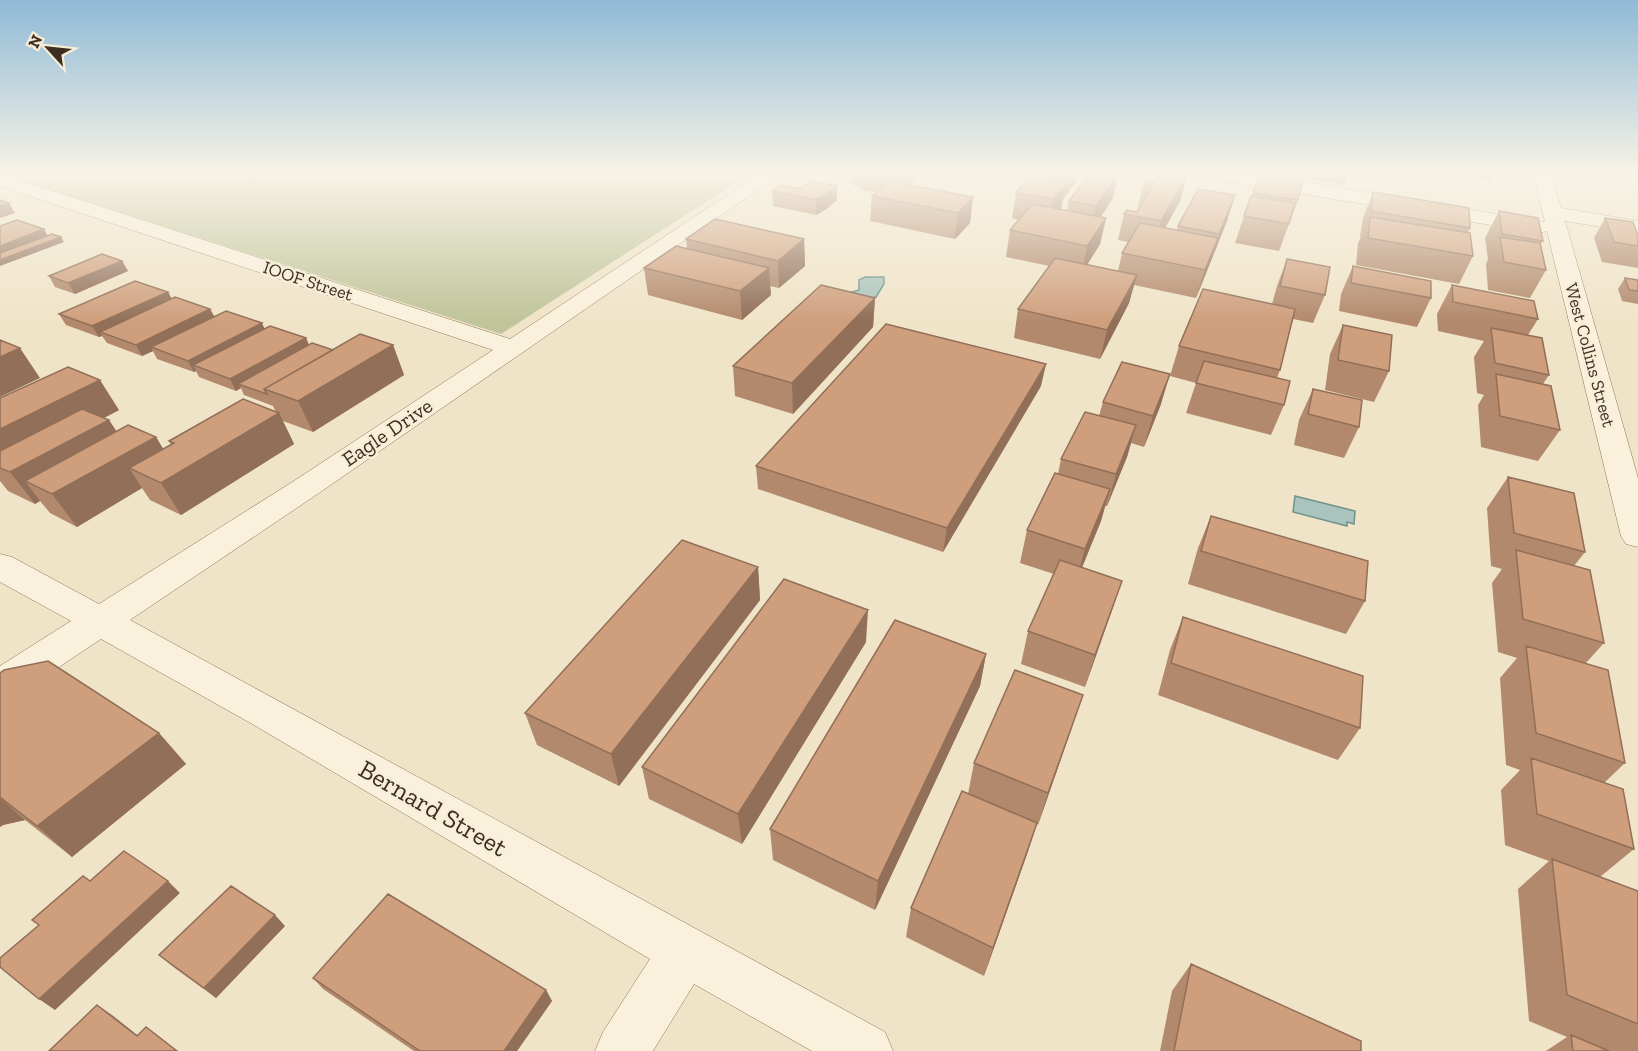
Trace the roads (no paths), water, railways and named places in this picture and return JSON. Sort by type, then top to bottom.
[{"type":"street","name":"IOOF Street","points":[[131,223],[513,348]]},
{"type":"street","name":"Eagle Drive","points":[[0,686],[308,486],[699,223]]},
{"type":"street","name":"West Collins Street","points":[[1555,223],[1638,536]]},
{"type":"street","points":[[1583,223],[1638,227]]},
{"type":"street","name":"Bernard Street","points":[[0,566],[268,713],[685,951],[866,1051]]},
{"type":"street","points":[[622,1051],[685,951]]},
{"type":"water","points":[[865,277],[884,277],[884,284],[876,297],[868,299],[849,293],[859,290],[859,280]]},
{"type":"water","points":[[1295,496],[1355,511],[1354,524],[1347,522],[1347,526],[1293,512]]}]
